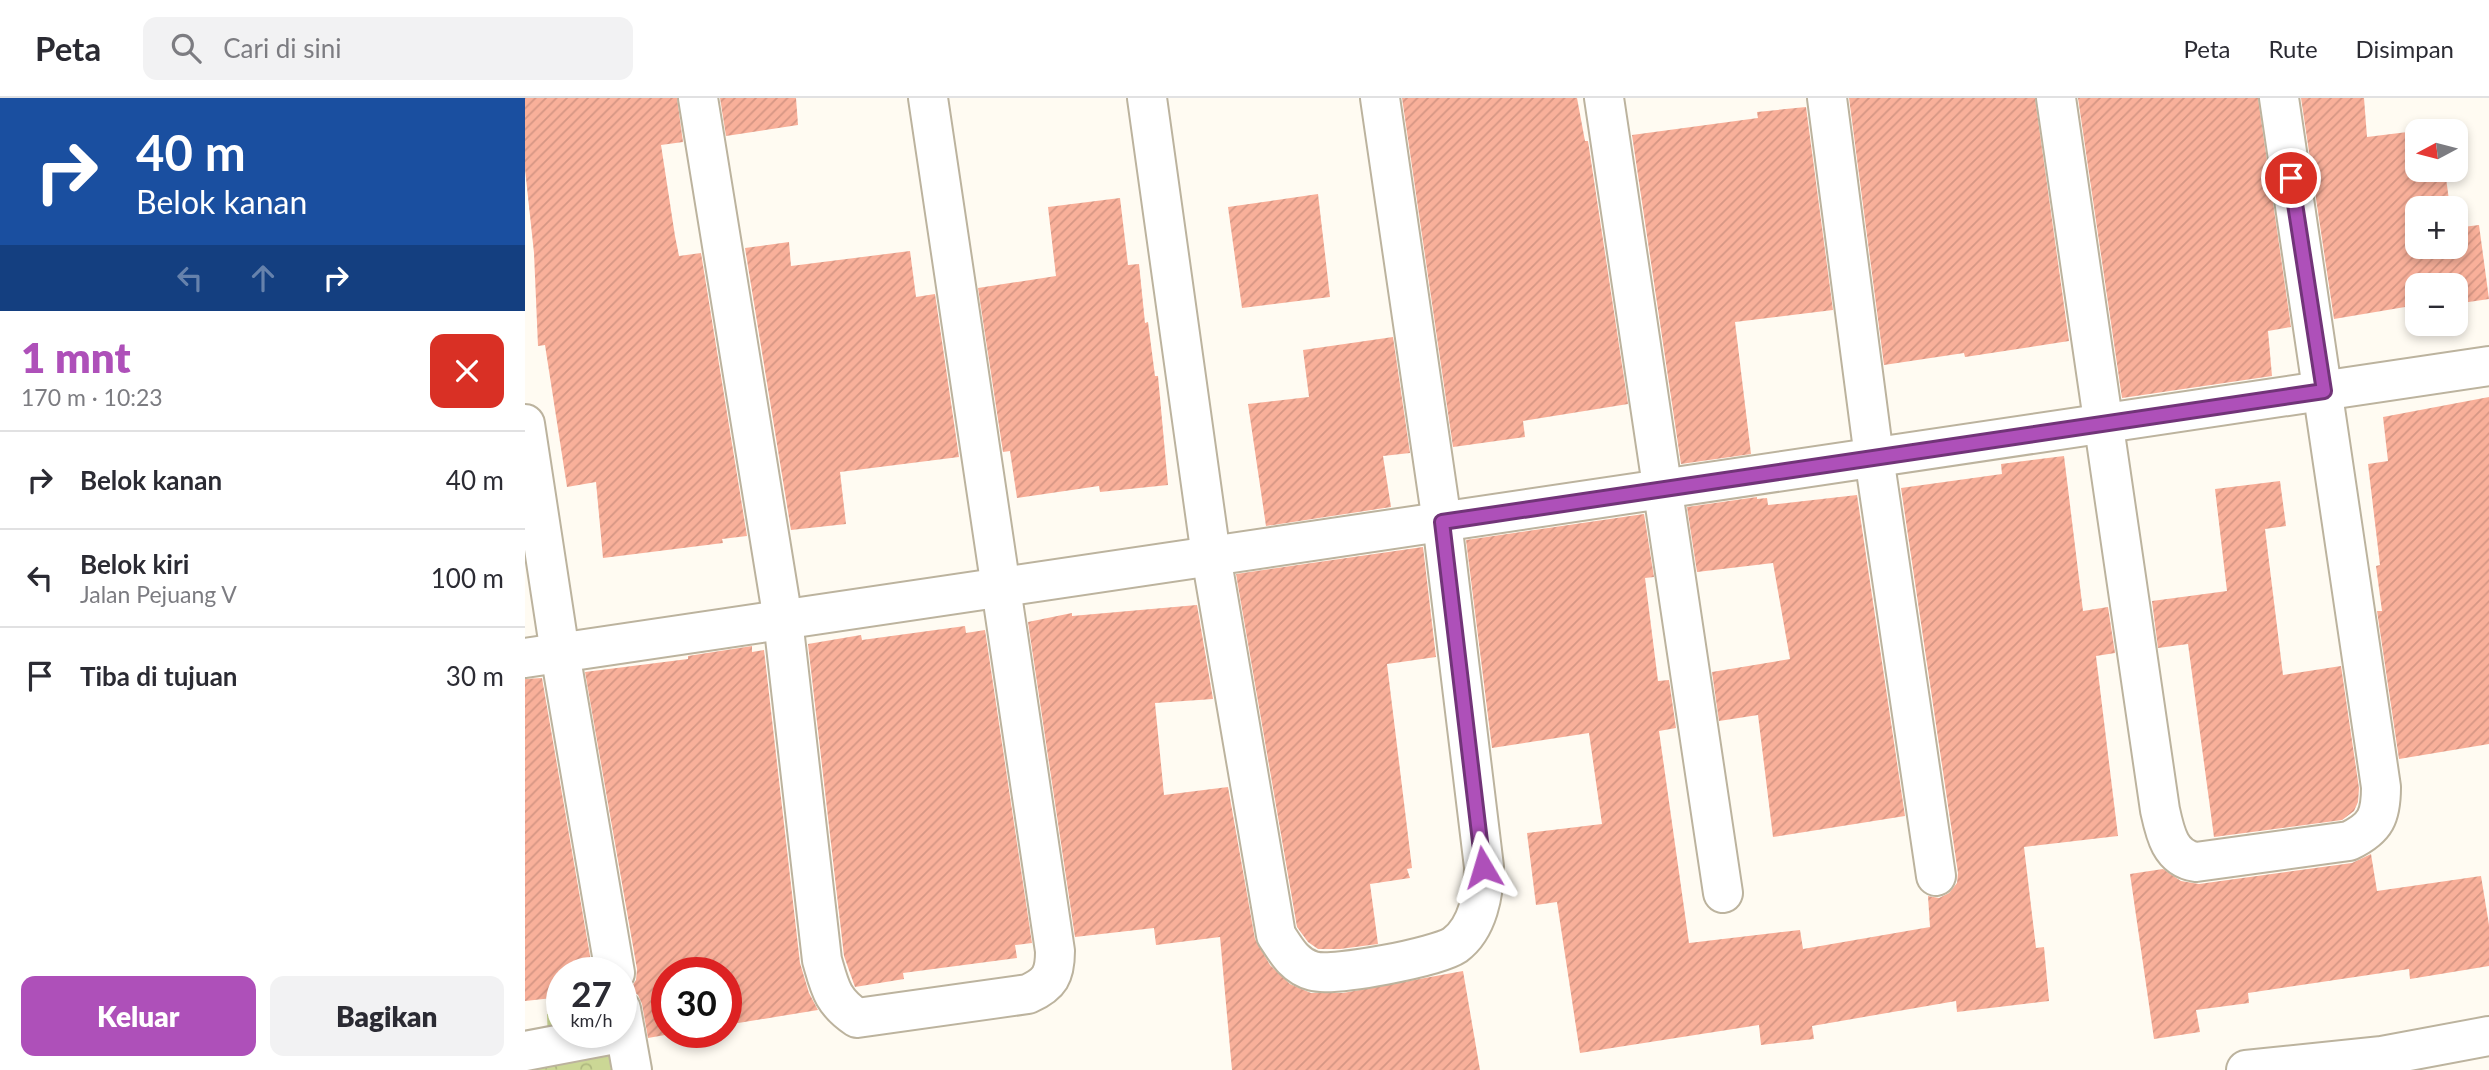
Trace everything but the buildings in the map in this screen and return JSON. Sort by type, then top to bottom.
[{"type":"street","points":[[698,98],[783,620],[822,960],[839,1006],[857,1018],[1028,994],[1041,989],[1052,979],[1055,967],[1055,951],[928,98]]},
{"type":"street","points":[[1147,98],[1211,556],[1276,935],[1292,960],[1312,971],[1332,973],[1432,955],[1456,944],[1474,921],[1484,892],[1442,522],[1380,98]]},
{"type":"street","points":[[1604,98],[1723,893]]},
{"type":"street","points":[[1827,98],[1874,457],[1936,876]]},
{"type":"street","points":[[2056,98],[2159,810],[2170,844],[2178,855],[2196,862],[2349,841],[2366,833],[2376,822],[2381,806],[2381,787],[2324,391],[2279,98]]},
{"type":"street","points":[[542,656],[2489,366]]},
{"type":"street","points":[[525,424],[542,656],[611,957]]},
{"type":"street","points":[[2246,1070],[2383,1063],[2489,1036]]},
{"type":"street","points":[[525,1051],[546,1045]]},
{"type":"street","points":[[628,1048],[632,1070]]},
{"type":"green space","points":[[546,1043],[546,1048],[604,1048],[610,1058],[611,1070],[525,1070],[525,1049]]},
{"type":"route","points":[[1483,867],[1442,522],[2324,391],[2291,178]]}]
